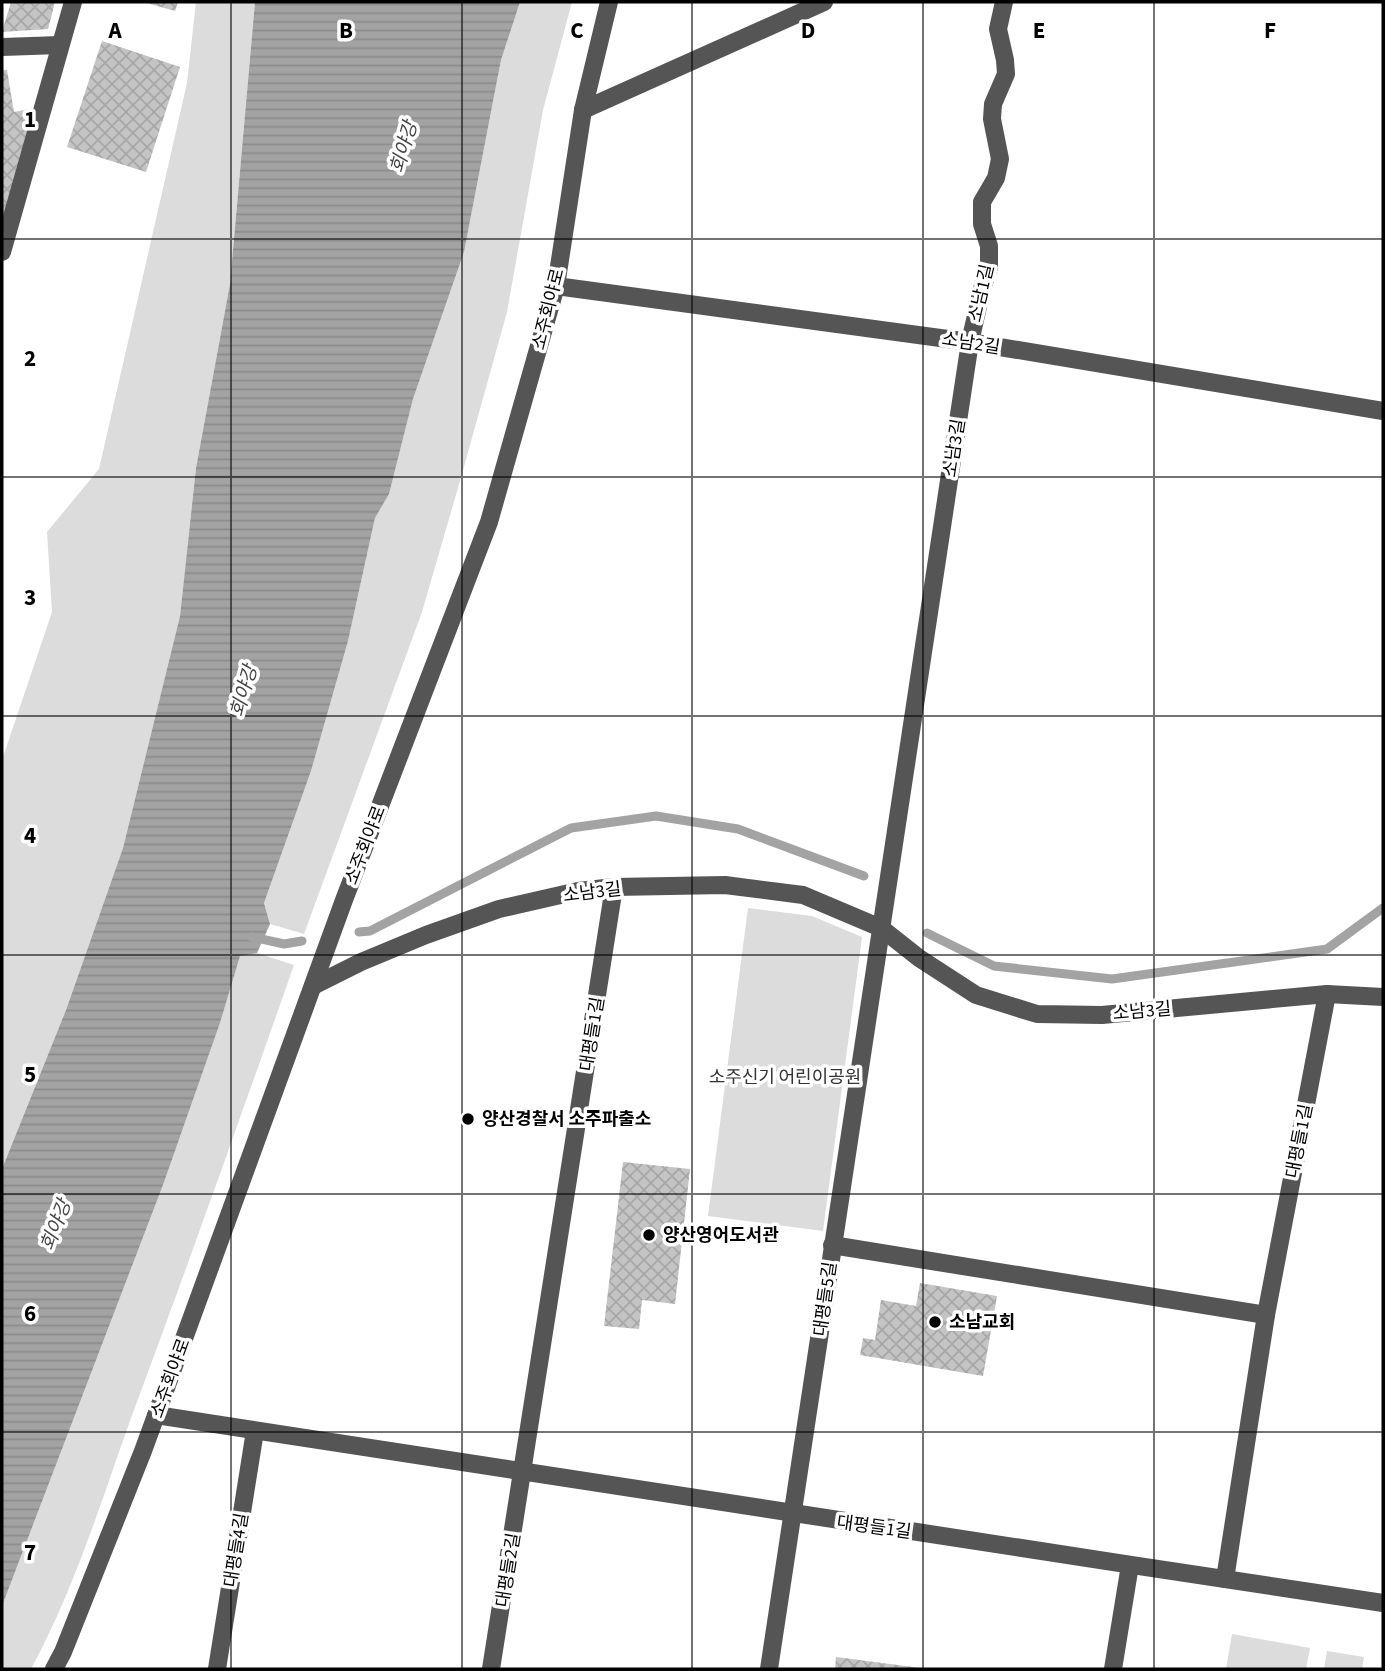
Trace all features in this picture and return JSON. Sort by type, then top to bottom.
[{"type":"street","points":[[2,251],[73,2]]},
{"type":"street","name":"소주회야로","points":[[54,1669],[68,1640],[156,1415],[313,986],[489,522],[556,286],[583,110],[609,2]]},
{"type":"street","points":[[583,110],[824,2]]},
{"type":"street","name":"소남1길","points":[[970,342],[989,267],[989,246],[982,224],[982,202],[996,178],[1000,159],[992,119],[993,104],[1006,74],[998,29],[1004,2]]},
{"type":"street","points":[[2,47],[60,45]]},
{"type":"street","name":"소남2길","points":[[556,286],[970,342],[1383,411]]},
{"type":"street","name":"소남3길","points":[[881,928],[970,342]]},
{"type":"street","name":"소남3길","points":[[313,986],[405,944],[499,909],[578,891],[614,887],[724,885],[803,895],[881,928],[919,958],[976,995],[1037,1014],[1102,1015],[1327,993],[1383,997]]},
{"type":"street","name":"대평들1길","points":[[524,1471],[614,887]]},
{"type":"street","name":"대평들5길","points":[[769,1669],[881,928]]},
{"type":"street","name":"대평들1길","points":[[1225,1579],[1266,1315],[1327,993]]},
{"type":"street","points":[[832,1245],[1266,1315]]},
{"type":"street","name":"대평들1길","points":[[156,1415],[793,1515],[1383,1603]]},
{"type":"street","name":"대평들4길","points":[[217,1669],[255,1431]]},
{"type":"street","name":"대평들2길","points":[[491,1669],[524,1471]]},
{"type":"street","points":[[1113,1669],[1130,1565]]},
{"type":"green space","points":[[196,2],[255,2],[230,284],[196,468],[180,616],[123,848],[66,1010],[2,1169],[2,760],[52,612],[47,532],[99,469],[187,83]]},
{"type":"green space","points":[[520,2],[572,2],[543,110],[507,312],[422,612],[304,934],[270,924],[264,903],[311,771],[348,641],[375,518],[389,494],[413,399],[464,252],[501,60]]},
{"type":"green space","name":"소주신기 어린이공원","points":[[748,908],[812,916],[862,937],[823,1231],[708,1216]]},
{"type":"green space","points":[[257,953],[294,965],[234,1135],[61,1608],[31,1669],[2,1669],[2,1606],[163,1185],[220,1023],[240,955]]},
{"type":"green space","points":[[1232,1634],[1310,1648],[1306,1669],[1226,1669]]},
{"type":"green space","points":[[1327,1651],[1364,1657],[1362,1669],[1324,1669]]},
{"type":"water","name":"회야강","points":[[255,2],[520,2],[501,60],[464,252],[413,399],[389,494],[375,518],[348,641],[311,771],[264,903],[270,924],[257,953],[240,956],[220,1023],[163,1185],[2,1606],[2,1169],[66,1010],[123,848],[180,616],[196,468],[230,284]]},
{"type":"building","points":[[11,2],[55,2],[48,29],[2,32]]},
{"type":"building","points":[[150,2],[178,2],[175,11]]},
{"type":"building","points":[[102,41],[180,67],[146,172],[67,147]]},
{"type":"building","points":[[2,70],[7,70],[14,112],[35,108],[2,227]]},
{"type":"building","name":"양산영어도서관","points":[[623,1162],[690,1169],[675,1304],[642,1300],[639,1329],[604,1326]]},
{"type":"building","name":"소남교회","points":[[920,1283],[997,1296],[983,1376],[860,1355],[863,1338],[875,1340],[881,1300],[916,1306]]},
{"type":"building","points":[[836,1657],[921,1668],[921,1669],[835,1669]]},
{"type":"waterway","points":[[359,932],[370,931],[571,828],[656,816],[738,829],[864,876]]},
{"type":"waterway","points":[[927,933],[994,966],[1112,979],[1327,949],[1383,908]]},
{"type":"waterway","points":[[252,937],[284,944],[302,941]]},
{"type":"place","name":"양산경찰서 소주파출소","points":[[468,1119]]},
{"type":"place","name":"양산영어도서관","points":[[649,1235]]},
{"type":"place","name":"소남교회","points":[[935,1322]]}]
